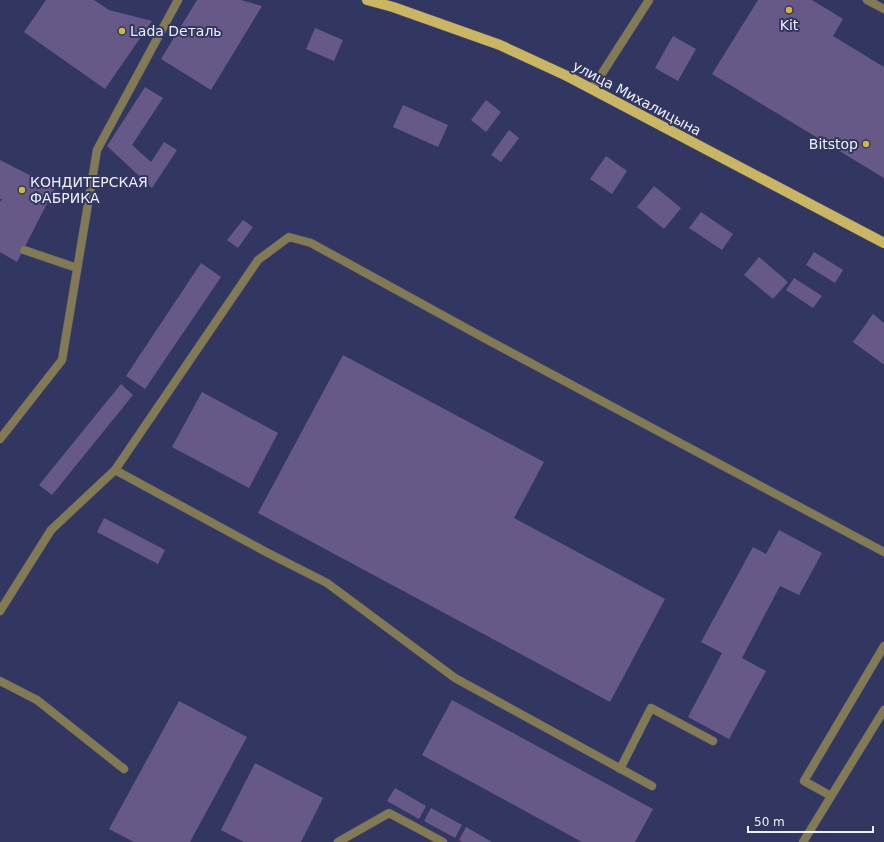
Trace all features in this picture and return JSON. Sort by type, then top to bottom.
[{"type":"main road","name":"улица Михалицына","points":[[367,0],[394,3],[500,45],[592,89],[884,243]]},
{"type":"street","points":[[0,439],[62,360],[96,150],[178,0]]},
{"type":"street","points":[[592,89],[649,0]]},
{"type":"street","points":[[867,0],[884,9]]},
{"type":"street","points":[[0,611],[51,530],[115,470],[258,260],[289,237],[312,244],[498,346],[884,552]]},
{"type":"street","points":[[24,250],[77,268]]},
{"type":"street","points":[[115,470],[266,552],[327,583],[455,678],[652,786]]},
{"type":"street","points":[[831,796],[804,781],[884,646]]},
{"type":"street","points":[[0,681],[37,700],[124,769]]},
{"type":"street","points":[[620,769],[651,708],[713,741]]},
{"type":"street","points":[[803,842],[884,710]]},
{"type":"street","points":[[338,842],[389,812],[443,842]]},
{"type":"building","points":[[46,0],[94,0],[109,10],[152,21],[105,89],[24,32]]},
{"type":"building","points":[[197,0],[241,0],[262,6],[211,90],[161,59]]},
{"type":"building","points":[[758,0],[812,0],[843,19],[833,36],[884,67],[884,178],[712,74]]},
{"type":"building","points":[[315,28],[343,40],[334,61],[306,49]]},
{"type":"building","points":[[673,36],[696,49],[678,81],[655,68]]},
{"type":"building","points":[[145,87],[163,98],[132,145],[151,162],[164,142],[177,150],[152,188],[107,146]]},
{"type":"building","points":[[486,100],[501,112],[486,132],[471,120]]},
{"type":"building","points":[[403,105],[448,125],[438,147],[393,127]]},
{"type":"building","points":[[509,130],[519,138],[501,162],[491,155]]},
{"type":"building","points":[[606,156],[627,171],[612,194],[590,179]]},
{"type":"building","points":[[0,160],[55,188],[17,262],[0,252],[0,202],[2,199],[0,199]]},
{"type":"building","points":[[654,186],[681,208],[664,229],[637,207]]},
{"type":"building","points":[[701,212],[733,234],[722,250],[689,228]]},
{"type":"building","points":[[243,220],[253,227],[238,248],[227,240]]},
{"type":"building","points":[[814,252],[843,270],[835,283],[806,265]]},
{"type":"building","points":[[759,257],[788,282],[773,299],[744,275]]},
{"type":"building","points":[[201,263],[221,277],[145,389],[126,376]]},
{"type":"building","points":[[794,278],[822,296],[813,308],[786,290]]},
{"type":"building","points":[[873,314],[884,323],[883,364],[853,342]]},
{"type":"building","points":[[343,355],[544,462],[514,518],[665,599],[610,702],[258,513]]},
{"type":"building","points":[[121,384],[133,395],[52,495],[39,485]]},
{"type":"building","points":[[202,392],[278,433],[249,488],[172,447]]},
{"type":"building","points":[[104,518],[165,550],[158,564],[97,532]]},
{"type":"building","points":[[779,530],[822,553],[799,595],[780,586],[742,658],[766,671],[729,739],[688,717],[722,653],[701,642],[753,547],[766,554]]},
{"type":"building","points":[[452,700],[653,809],[635,842],[582,842],[422,755]]},
{"type":"building","points":[[179,701],[247,737],[190,842],[134,842],[109,829]]},
{"type":"building","points":[[255,763],[323,798],[301,842],[244,842],[221,830]]},
{"type":"building","points":[[395,788],[426,806],[419,819],[387,801]]},
{"type":"building","points":[[431,808],[462,825],[455,838],[424,821]]},
{"type":"building","points":[[466,827],[492,842],[462,842],[459,840]]},
{"type":"place","name":"Kit","points":[[789,10]]},
{"type":"place","name":"Lada Dеталь","points":[[122,31]]},
{"type":"place","name":"Bitstop","points":[[866,144]]},
{"type":"place","name":"КОНДИТЕРСКАЯ ФАБРИКА","points":[[22,190]]}]
